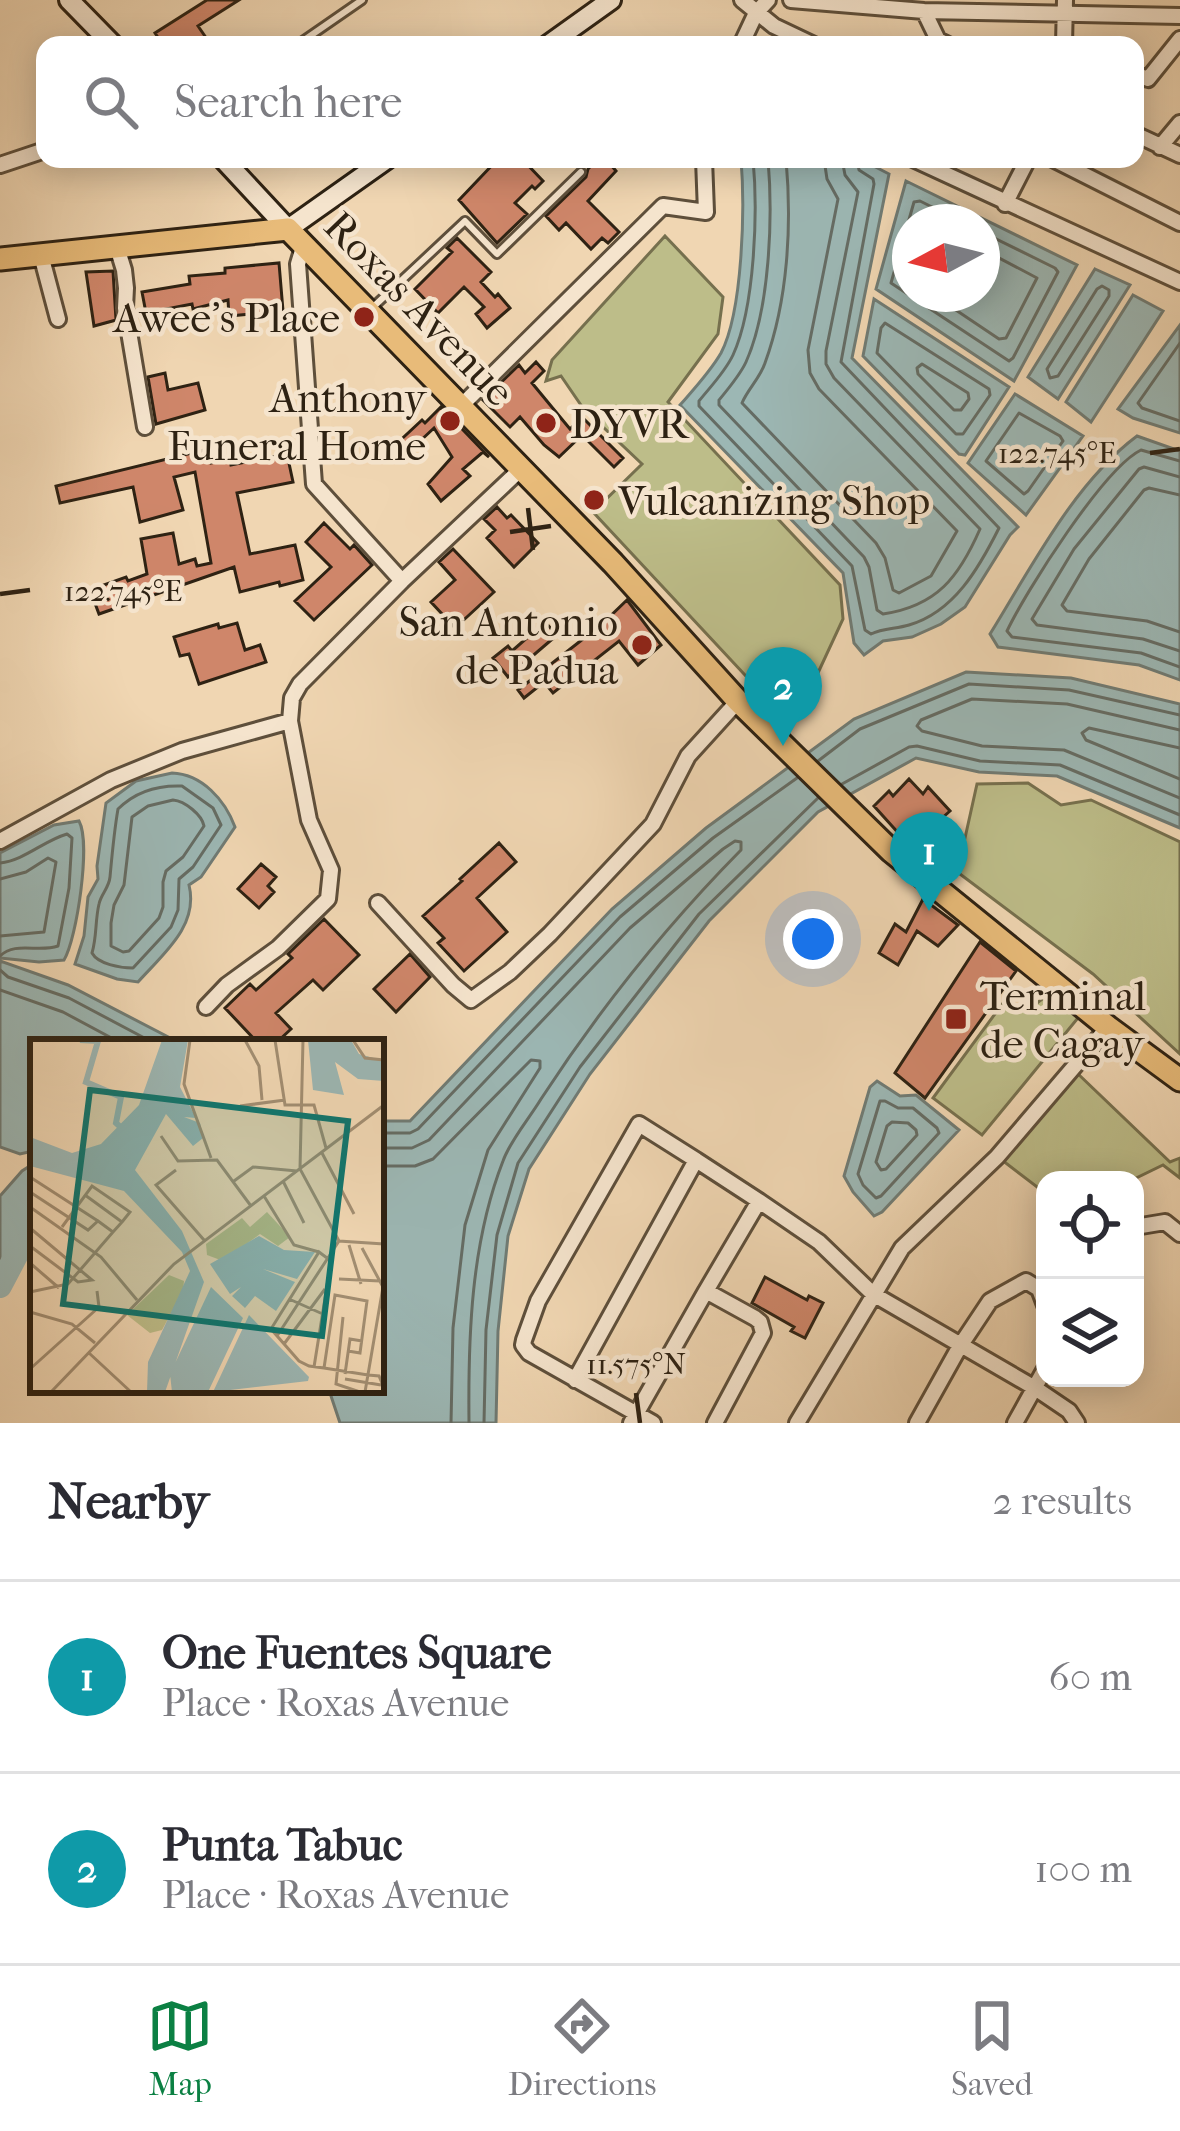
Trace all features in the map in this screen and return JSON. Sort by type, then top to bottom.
[{"type":"main road","points":[[69,0],[104,36]]},
{"type":"main road","points":[[561,36],[611,0]]},
{"type":"main road","points":[[231,168],[296,237],[376,168]]},
{"type":"main road","name":"Roxas Avenue","points":[[0,259],[296,237],[522,468],[738,701],[891,851],[1180,1080]]},
{"type":"street","points":[[742,0],[795,36]]},
{"type":"street","points":[[746,36],[768,0]]},
{"type":"street","points":[[791,0],[924,11],[1066,7],[1180,16]]},
{"type":"street","points":[[924,11],[936,36]]},
{"type":"street","points":[[1144,77],[1148,79],[1180,39]]},
{"type":"street","points":[[1160,146],[1180,123]]},
{"type":"street","points":[[1144,138],[1180,155]]},
{"type":"street","points":[[0,165],[36,153]]},
{"type":"street","points":[[460,407],[663,206],[706,212],[704,168]]},
{"type":"street","points":[[931,168],[1180,282]]},
{"type":"street","points":[[1005,204],[1023,168]]},
{"type":"street","points":[[1071,168],[1180,223]]},
{"type":"street","points":[[296,237],[314,484],[402,581]]},
{"type":"street","points":[[118,247],[146,427]]},
{"type":"street","points":[[41,255],[58,319]]},
{"type":"street","points":[[206,1007],[227,985],[278,948],[328,898],[331,870],[309,820],[290,722],[292,698],[300,684],[522,468]]},
{"type":"street","points":[[378,903],[453,986],[472,1000],[550,934],[653,824],[688,757],[738,701]]},
{"type":"street","points":[[0,842],[111,780],[182,751],[290,722]]},
{"type":"street","points":[[797,1423],[902,1248],[997,1157],[1108,1027]]},
{"type":"street","points":[[653,1423],[634,1418],[525,1349],[524,1340],[538,1300],[639,1124],[819,1242],[873,1294],[1035,1388],[1077,1423]]},
{"type":"street","points":[[575,1380],[696,1160]]},
{"type":"street","points":[[634,1418],[759,1201]]},
{"type":"street","points":[[1144,1226],[1165,1222],[1180,1234]]},
{"type":"street","points":[[917,1423],[990,1300],[1026,1282],[1036,1286]]},
{"type":"street","points":[[706,1291],[755,1318],[763,1333],[715,1423]]},
{"type":"street","points":[[1015,1423],[1035,1388]]},
{"type":"lane","points":[[311,36],[362,0]]},
{"type":"lane","points":[[368,311],[465,221],[497,254],[581,172]]},
{"type":"green space","points":[[665,236],[723,297],[718,334],[668,402],[840,585],[843,619],[817,675],[791,687],[758,689],[593,512],[642,464],[583,408],[561,376],[546,381],[552,360]]},
{"type":"green space","points":[[1028,783],[1061,805],[1091,800],[1180,842],[1180,1054],[1093,974],[952,868],[963,847],[977,784]]},
{"type":"green space","points":[[1053,991],[1082,1013],[982,1135],[933,1098],[1006,999],[1025,1012]]},
{"type":"green space","points":[[1076,1072],[1170,1162],[1180,1158],[1180,1178],[1163,1165],[1144,1174],[1036,1171],[1036,1186],[998,1157]]},
{"type":"water","points":[[741,168],[877,168],[889,174],[852,358],[1018,527],[965,607],[941,624],[912,637],[883,641],[864,655],[854,643],[843,573],[680,405],[717,360],[728,335],[741,258]]},
{"type":"water","points":[[906,181],[953,204],[900,204]]},
{"type":"water","points":[[1000,227],[1077,265],[1014,381],[910,312],[1000,312]]},
{"type":"water","points":[[892,231],[892,300],[876,289]]},
{"type":"water","points":[[1095,269],[1130,285],[1058,399],[1028,377]]},
{"type":"water","points":[[1133,295],[1163,311],[1091,422],[1066,402]]},
{"type":"water","points":[[874,299],[1009,387],[965,455],[959,454],[863,356]]},
{"type":"water","points":[[1180,325],[1180,433],[1118,409]]},
{"type":"water","points":[[1015,394],[1083,436],[1026,515],[968,463]]},
{"type":"water","points":[[1137,436],[1180,451],[1180,680],[1139,665],[998,647],[990,634],[1055,528],[1093,477]]},
{"type":"water","points":[[966,672],[1071,678],[1180,704],[1180,828],[1057,776],[979,772],[916,758],[818,812],[709,921],[590,1074],[529,1169],[508,1236],[498,1331],[496,1423],[340,1423],[330,1393],[384,1393],[384,1121],[410,1121],[612,909],[706,828],[854,719]]},
{"type":"water","points":[[172,773],[193,778],[211,790],[235,827],[201,877],[189,885],[189,914],[177,938],[138,982],[75,964],[88,897],[98,879],[106,803],[136,781]]},
{"type":"water","points":[[79,821],[84,849],[81,891],[64,960],[0,958],[0,853],[54,825]]},
{"type":"water","points":[[0,961],[68,985],[172,1039],[30,1039],[30,1152],[20,1154],[0,1147]]},
{"type":"water","points":[[877,1081],[900,1096],[916,1095],[959,1130],[874,1216],[844,1176],[870,1087]]},
{"type":"water","points":[[30,1166],[30,1235],[13,1250],[0,1274],[0,1196]]},
{"type":"building","points":[[207,0],[239,0],[198,26],[205,36],[155,33]]},
{"type":"building","points":[[489,168],[531,168],[543,181],[515,203],[527,214],[497,243],[459,200]]},
{"type":"building","points":[[588,169],[616,171],[588,201],[619,232],[608,243],[602,238],[591,249],[566,223],[559,230],[546,216],[586,177]]},
{"type":"building","points":[[457,238],[491,272],[481,282],[510,308],[487,328],[476,314],[484,307],[464,287],[438,313],[415,289],[452,252],[447,248]]},
{"type":"building","points":[[279,263],[283,311],[229,316],[228,300],[146,313],[142,292],[190,284],[189,276],[225,273],[225,268]]},
{"type":"building","points":[[113,271],[116,320],[94,326],[86,272]]},
{"type":"building","points":[[536,362],[544,371],[532,383],[570,429],[582,417],[623,458],[614,467],[582,435],[559,457],[520,417],[510,427],[483,400],[519,365],[525,373]]},
{"type":"building","points":[[165,373],[168,390],[198,383],[205,410],[156,424],[148,377]]},
{"type":"building","points":[[441,407],[489,457],[483,452],[463,469],[470,476],[441,501],[428,484],[452,457],[434,428],[402,458],[392,448]]},
{"type":"building","points":[[208,449],[211,463],[230,459],[231,465],[287,454],[293,482],[237,493],[250,554],[295,545],[303,580],[240,592],[234,567],[99,614],[90,590],[147,574],[141,539],[173,533],[179,564],[195,559],[197,566],[211,563],[195,472],[174,477],[183,510],[140,522],[133,487],[60,503],[56,486]]},
{"type":"building","points":[[497,507],[538,543],[514,567],[487,538],[495,530],[484,519]]},
{"type":"building","points":[[324,523],[372,565],[314,620],[295,601],[331,567],[306,542]]},
{"type":"building","points":[[453,549],[494,592],[455,628],[431,602],[455,580],[439,562]]},
{"type":"building","points":[[627,600],[661,645],[638,665],[619,641],[553,693],[544,682],[524,698],[518,690]]},
{"type":"building","points":[[545,622],[557,635],[508,677],[493,658],[508,646],[512,651]]},
{"type":"building","points":[[237,623],[245,650],[260,645],[266,662],[199,684],[189,654],[180,656],[174,637]]},
{"type":"building","points":[[909,779],[923,794],[928,787],[950,811],[941,819],[961,841],[938,862],[918,839],[910,846],[874,806],[889,791],[893,796]]},
{"type":"building","points":[[499,843],[516,862],[477,898],[507,932],[464,971],[438,943],[444,938],[423,916]]},
{"type":"building","points":[[261,864],[276,877],[268,886],[274,892],[259,908],[238,889]]},
{"type":"building","points":[[923,899],[958,925],[938,946],[917,931],[898,965],[879,953],[895,924],[906,932]]},
{"type":"building","points":[[324,919],[359,955],[323,990],[313,980],[276,1013],[291,1029],[280,1039],[254,1039],[225,1008],[250,984],[256,990],[292,958],[288,954]]},
{"type":"building","name":"Terminal de Cagay","points":[[980,942],[1016,971],[925,1098],[895,1073]]},
{"type":"building","points":[[410,954],[430,977],[396,1012],[374,989]]},
{"type":"building","points":[[765,1277],[807,1300],[809,1296],[823,1303],[805,1338],[752,1303]]},
{"type":"waterway","points":[[0,1286],[21,1246],[30,1247]]},
{"type":"place","name":"Awee's Place","points":[[364,317]]},
{"type":"place","name":"Anthony Funeral Home","points":[[450,421]]},
{"type":"place","name":"DYVR","points":[[546,423]]},
{"type":"place","name":"Vulcanizing Shop","points":[[594,500]]},
{"type":"place","name":"San Antonio de Padua","points":[[642,645]]},
{"type":"place","name":"Punta Tabuc","points":[[783,746]]},
{"type":"place","name":"One Fuentes Square","points":[[929,911]]},
{"type":"place","name":"Terminal de Cagay","points":[[956,1019]]}]
